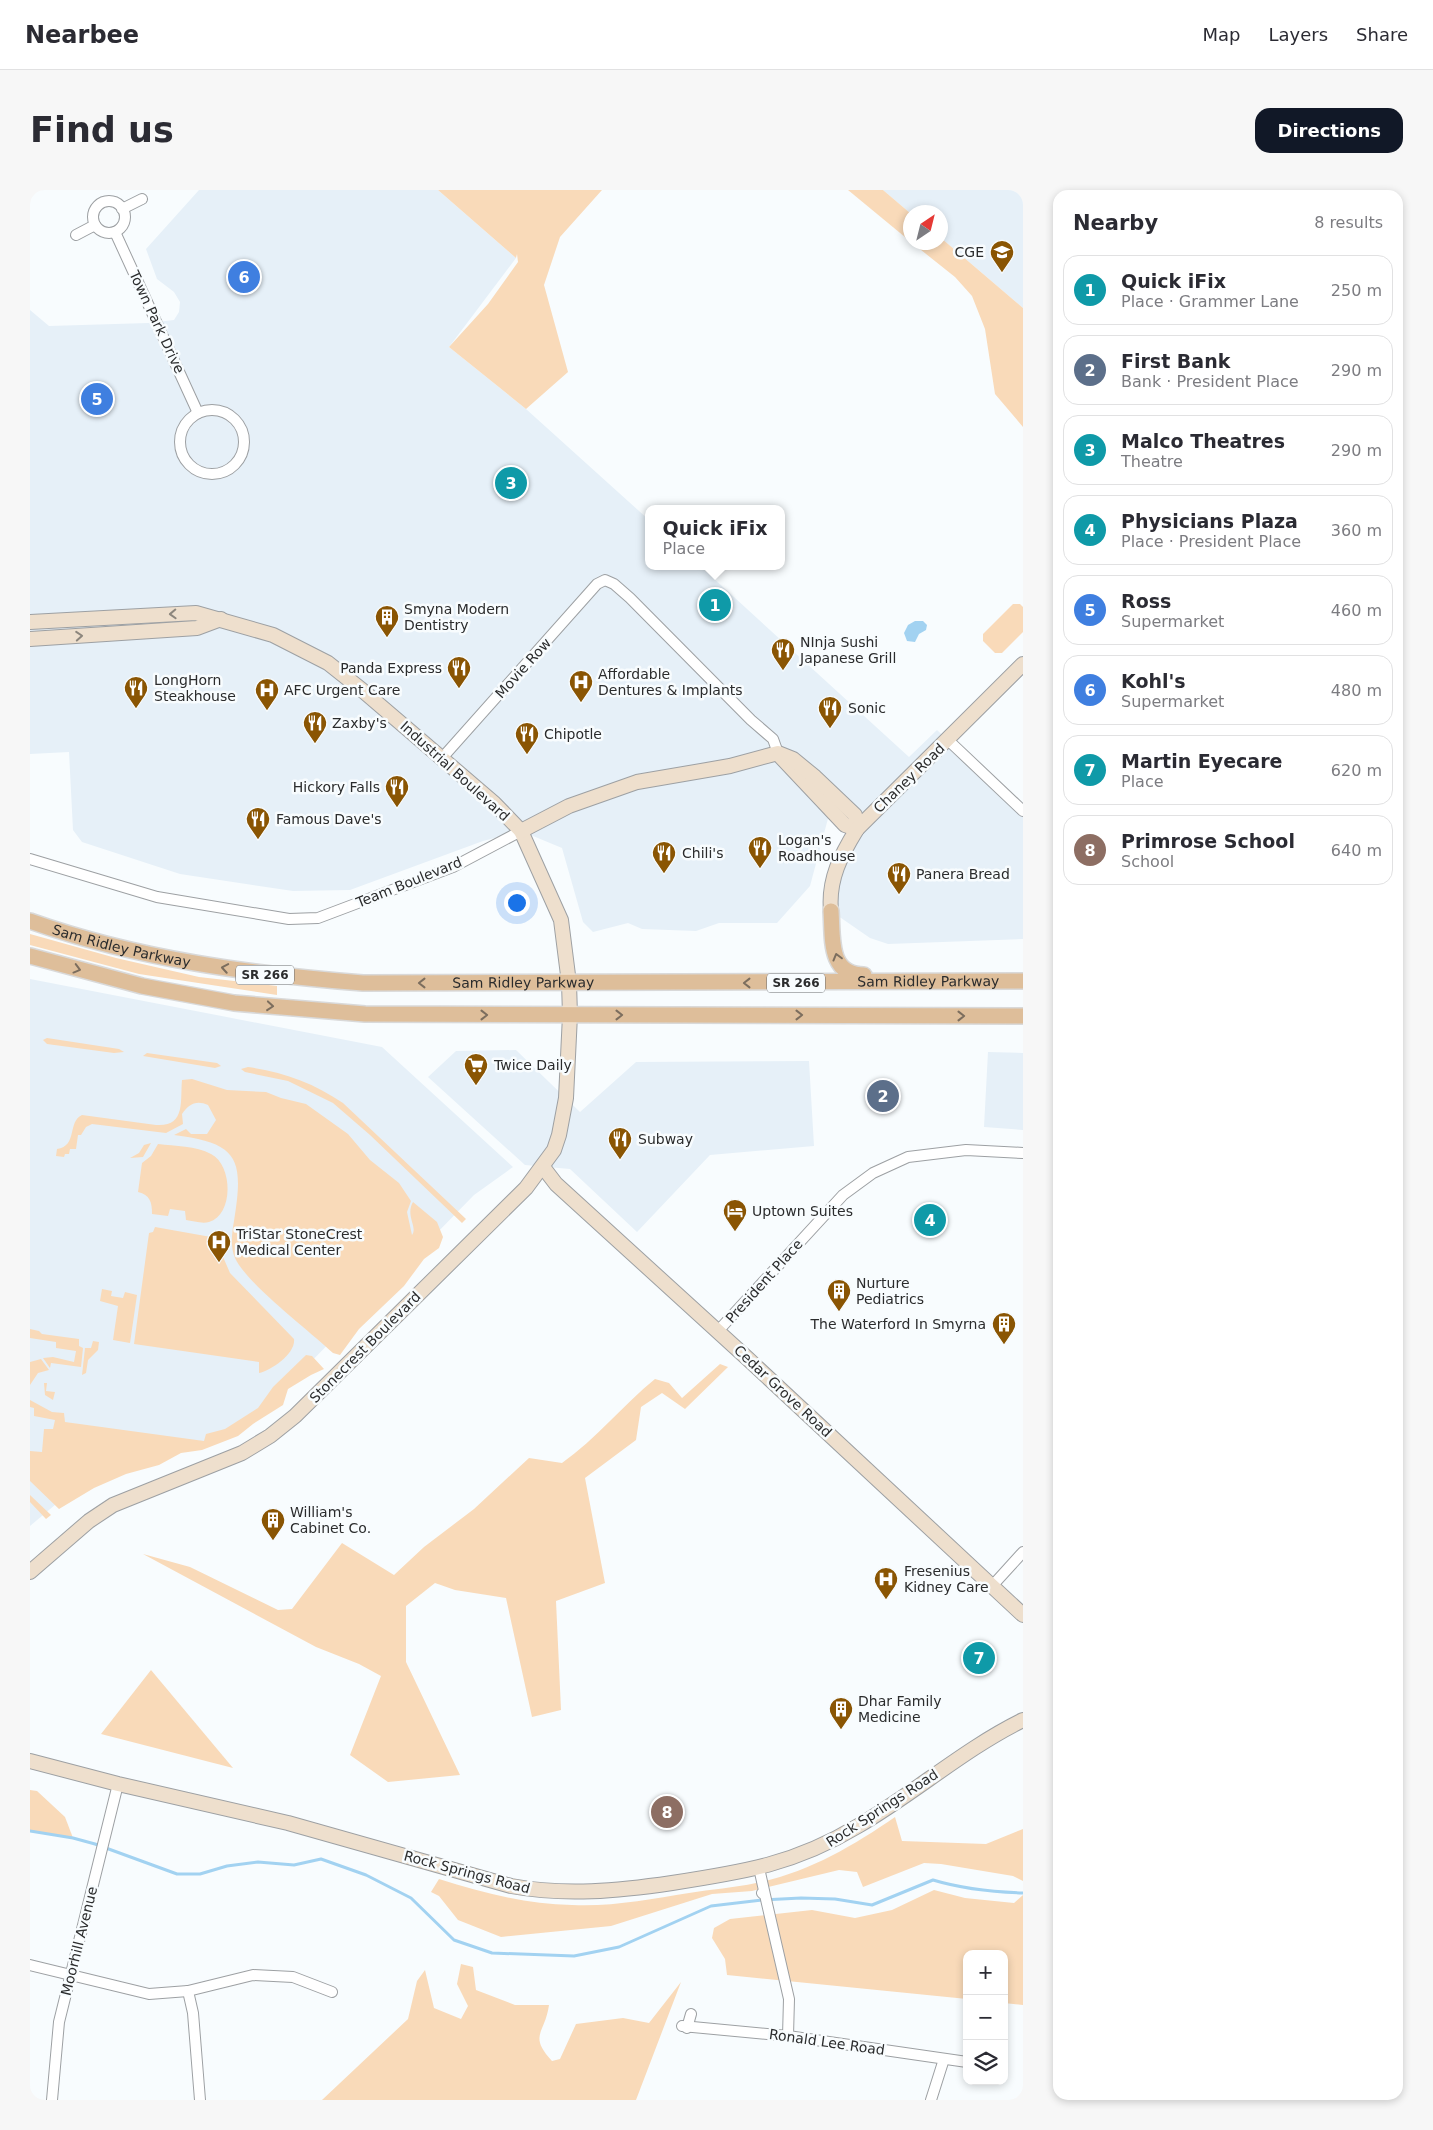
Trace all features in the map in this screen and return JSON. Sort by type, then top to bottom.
[{"type":"main road","points":[[831,911],[836,960],[840,968],[847,973],[853,975],[942,975],[998,982]]},
{"type":"main road","name":"Sam Ridley Parkway","points":[[30,921],[66,934],[156,955],[266,975],[363,983],[1023,981]]},
{"type":"main road","name":"SR 266","points":[[30,956],[142,986],[234,1003],[365,1014],[1023,1016]]},
{"type":"street","points":[[122,209],[142,199]]},
{"type":"street","points":[[110,201],[122,209],[124,220],[115,232],[104,232],[95,225],[94,211],[100,203],[110,201]]},
{"type":"street","points":[[76,235],[95,225]]},
{"type":"street","name":"Town Park Drive","points":[[115,232],[198,413]]},
{"type":"street","points":[[208,410],[225,413],[238,423],[242,431],[244,448],[242,456],[231,469],[223,473],[204,474],[189,465],[180,450],[181,432],[185,424],[198,413],[208,410]]},
{"type":"street","name":"Movie Row","points":[[442,758],[597,584],[605,580],[614,584],[630,598],[751,720],[773,739]]},
{"type":"street","name":"Industrial Boulevard","points":[[30,622],[196,613],[272,635],[328,664],[494,802],[521,831],[561,920],[569,983],[570,1015]]},
{"type":"street","points":[[30,639],[197,628],[221,619]]},
{"type":"street","name":"Chaney Road","points":[[831,911],[829,894],[839,860],[857,829],[1023,664]]},
{"type":"street","points":[[773,739],[778,753],[827,798]]},
{"type":"street","points":[[773,739],[796,756],[815,776],[845,825],[857,829]]},
{"type":"street","points":[[948,740],[1023,811]]},
{"type":"street","points":[[778,753],[793,759],[815,776]]},
{"type":"street","name":"Team Boulevard","points":[[30,859],[157,897],[289,919],[318,918],[453,867],[569,806],[637,782],[730,766],[778,753]]},
{"type":"street","name":"Stonecrest Boulevard","points":[[30,1572],[89,1521],[113,1505],[242,1453],[276,1431],[295,1416],[512,1202],[554,1150],[559,1135],[566,1098],[570,1015]]},
{"type":"street","name":"President Place","points":[[718,1331],[843,1195],[873,1173],[908,1157],[966,1150],[1023,1153]]},
{"type":"street","name":"Cedar Grove Road","points":[[542,1167],[556,1184],[718,1331],[993,1585],[1023,1615]]},
{"type":"street","points":[[993,1585],[1023,1552]]},
{"type":"street","name":"Rock Springs Road","points":[[30,1761],[118,1784],[288,1823],[475,1877],[535,1891],[574,1893],[627,1889],[759,1868],[819,1848],[859,1826],[990,1737],[1023,1720]]},
{"type":"street","name":"Moorhill Avenue","points":[[52,2100],[59,2025],[118,1784]]},
{"type":"street","points":[[759,1868],[789,1999],[788,2036]]},
{"type":"street","points":[[30,1965],[149,1994],[188,1991],[253,1975],[293,1977],[332,1992]]},
{"type":"street","points":[[188,1991],[193,2013],[200,2100]]},
{"type":"street","name":"Ronald Lee Road","points":[[690,2014],[684,2027],[788,2036],[963,2061]]},
{"type":"street","points":[[932,2100],[944,2058]]},
{"type":"shaded area","points":[[199,190],[438,190],[516,258],[449,347],[526,409],[645,516],[645,570],[704,570],[909,757],[937,730],[1023,811],[1023,939],[888,944],[870,938],[831,911],[829,894],[857,829],[830,811],[810,886],[777,923],[719,923],[696,931],[642,929],[628,923],[593,932],[583,922],[562,848],[521,831],[483,841],[350,890],[293,891],[180,874],[82,842],[73,830],[69,752],[30,754],[30,310],[49,326],[148,323],[174,320],[179,312],[180,302],[174,292],[157,279],[146,249]]},
{"type":"shaded area","points":[[438,190],[602,190],[560,237],[544,285],[568,372],[526,409],[449,347],[488,304],[518,262],[517,254],[516,258]]},
{"type":"shaded area","points":[[848,190],[883,190],[903,207],[903,235]]},
{"type":"shaded area","name":"CGE","points":[[883,190],[1023,190],[1023,308],[948,244],[948,205],[903,205],[903,207]]},
{"type":"shaded area","points":[[948,244],[1023,308],[1023,427],[995,394],[985,329],[972,296],[955,277],[921,250],[948,250]]},
{"type":"shaded area","points":[[1013,604],[1020,604],[1023,607],[1023,632],[1002,653],[995,653],[983,641],[983,634]]},
{"type":"shaded area","points":[[30,934],[116,958],[199,977],[277,986],[277,995],[139,974],[30,945]]},
{"type":"shaded area","name":"TriStar StoneCrest Medical Center","points":[[30,979],[382,1047],[513,1167],[474,1195],[259,1415],[211,1441],[68,1494],[30,1526]]},
{"type":"shaded area","points":[[47,1038],[119,1049],[124,1052],[114,1053],[47,1044],[43,1040]]},
{"type":"shaded area","points":[[516,1050],[580,1112],[636,1062],[809,1061],[814,1146],[710,1155],[637,1232],[570,1169],[525,1165],[428,1077],[456,1051]]},
{"type":"shaded area","points":[[988,1052],[1023,1053],[1023,1130],[984,1127]]},
{"type":"shaded area","points":[[147,1053],[217,1063],[221,1066],[215,1068],[143,1056]]},
{"type":"shaded area","points":[[248,1067],[298,1079],[343,1103],[466,1219],[462,1223],[370,1135],[333,1103],[288,1081],[245,1072],[241,1069]]},
{"type":"shaded area","points":[[192,1079],[227,1090],[266,1092],[306,1104],[348,1134],[370,1160],[399,1183],[411,1201],[407,1212],[412,1235],[414,1228],[410,1212],[413,1202],[437,1222],[443,1237],[439,1248],[424,1259],[404,1286],[359,1329],[340,1355],[333,1353],[265,1294],[242,1269],[235,1258],[232,1240],[238,1183],[237,1169],[232,1158],[224,1149],[212,1143],[196,1138],[174,1135],[186,1129],[191,1134],[207,1134],[216,1120],[208,1105],[196,1103],[190,1105],[182,1114],[183,1124],[166,1133],[92,1124],[86,1127],[81,1135],[78,1135],[76,1149],[70,1149],[69,1154],[65,1154],[64,1157],[56,1156],[57,1149],[68,1143],[77,1118],[82,1115],[156,1125],[166,1125],[172,1122],[180,1111],[182,1080]]},
{"type":"shaded area","points":[[151,1143],[143,1157],[130,1158],[139,1153],[144,1145]]},
{"type":"shaded area","points":[[158,1144],[199,1149],[211,1154],[218,1160],[227,1179],[228,1190],[223,1210],[217,1218],[206,1223],[200,1223],[186,1220],[185,1211],[170,1209],[168,1216],[152,1214],[150,1200],[138,1192],[142,1163],[151,1156]]},
{"type":"shaded area","points":[[155,1227],[211,1237],[217,1243],[230,1273],[294,1339],[291,1350],[282,1360],[259,1373],[259,1362],[134,1344],[149,1233],[153,1232]]},
{"type":"shaded area","points":[[102,1289],[112,1291],[111,1296],[123,1298],[125,1292],[137,1295],[130,1343],[113,1340],[118,1306],[100,1301]]},
{"type":"shaded area","points":[[30,1329],[39,1331],[42,1334],[79,1339],[79,1346],[83,1348],[81,1367],[51,1363],[50,1368],[43,1358],[53,1357],[74,1362],[76,1351],[56,1348],[56,1342],[30,1338]]},
{"type":"shaded area","points":[[93,1341],[99,1342],[98,1350],[88,1360],[86,1373],[82,1375],[85,1348],[91,1348]]},
{"type":"shaded area","points":[[306,1355],[312,1356],[324,1369],[288,1389],[283,1405],[238,1436],[202,1450],[181,1453],[159,1465],[126,1474],[94,1488],[59,1509],[30,1481],[30,1451],[42,1452],[44,1429],[53,1429],[55,1420],[34,1416],[34,1408],[30,1407],[30,1400],[52,1412],[64,1413],[65,1422],[204,1441],[206,1434],[225,1429],[258,1408],[273,1387]]},
{"type":"shaded area","points":[[41,1359],[49,1370],[38,1373],[30,1385],[30,1362]]},
{"type":"shaded area","points":[[720,1364],[728,1367],[685,1409],[662,1393],[641,1407],[636,1440],[585,1478],[605,1583],[556,1601],[561,1710],[532,1717],[506,1598],[455,1590],[435,1583],[406,1606],[406,1662],[460,1775],[388,1782],[350,1755],[381,1676],[359,1664],[316,1647],[143,1554],[190,1567],[278,1610],[292,1609],[342,1543],[394,1575],[424,1547],[474,1509],[529,1458],[562,1463],[655,1379],[669,1383],[682,1398]]},
{"type":"shaded area","points":[[44,1383],[47,1383],[46,1391],[55,1392],[53,1400],[45,1395]]},
{"type":"shaded area","points":[[30,1495],[51,1515],[46,1519],[30,1502]]},
{"type":"shaded area","points":[[151,1670],[233,1768],[101,1734]]},
{"type":"shaded area","points":[[30,1790],[37,1791],[65,1817],[73,1838],[30,1831]]},
{"type":"shaded area","points":[[895,1817],[902,1841],[986,1844],[1023,1829],[1023,1881],[1013,1876],[924,1863],[863,1887],[857,1872],[839,1870],[752,1891],[712,1894],[611,1926],[501,1937],[458,1920],[439,1896],[431,1892],[439,1879],[472,1889],[521,1900],[555,1904],[601,1905],[739,1886],[793,1873],[846,1848]]},
{"type":"shaded area","points":[[934,1890],[965,1898],[1014,1903],[1023,1895],[1023,2005],[1008,2003],[1008,1950],[963,1950],[963,1999],[727,1975],[725,1959],[712,1938],[714,1928],[730,1919],[812,1910],[855,1918],[892,1910]]},
{"type":"shaded area","points":[[461,1964],[473,1967],[476,1990],[515,2005],[549,2005],[539,2040],[552,2061],[560,2059],[576,2024],[623,2018],[649,2023],[681,1982],[636,2100],[322,2100],[408,2019],[417,1981],[425,1970],[434,2008],[461,2019],[468,2006],[457,1984]]},
{"type":"water","points":[[915,621],[923,621],[927,625],[926,630],[919,634],[915,642],[907,641],[904,633],[908,625]]},
{"type":"waterway","points":[[30,1831],[73,1838],[95,1844],[177,1874],[200,1874],[227,1866],[258,1862],[294,1865],[321,1859],[366,1875],[411,1898],[454,1940],[492,1953],[574,1956],[619,1947],[711,1906],[801,1898],[835,1899],[872,1905],[933,1880],[978,1890],[1023,1893]]},
{"type":"place","name":"CGE","points":[[1002,273]]},
{"type":"place","name":"Kohl's","points":[[244,277]]},
{"type":"place","name":"Ross","points":[[97,399]]},
{"type":"place","name":"Malco Theatres","points":[[511,483]]},
{"type":"place","name":"Quick iFix","points":[[715,605]]},
{"type":"place","name":"Smyna Modern Dentistry","points":[[387,638]]},
{"type":"place","name":"NInja Sushi Japanese Grill","points":[[783,671]]},
{"type":"place","name":"Panda Express","points":[[459,689]]},
{"type":"place","name":"Affordable Dentures & Implants","points":[[581,703]]},
{"type":"place","name":"LongHorn Steakhouse","points":[[136,709]]},
{"type":"place","name":"AFC Urgent Care","points":[[267,711]]},
{"type":"place","name":"Sonic","points":[[830,729]]},
{"type":"place","name":"Zaxby's","points":[[315,744]]},
{"type":"place","name":"Chipotle","points":[[527,755]]},
{"type":"place","name":"Hickory Falls","points":[[397,808]]},
{"type":"place","name":"Famous Dave's","points":[[258,840]]},
{"type":"place","name":"Logan's Roadhouse","points":[[760,869]]},
{"type":"place","name":"Chili's","points":[[664,874]]},
{"type":"place","name":"Panera Bread","points":[[899,895]]},
{"type":"place","name":"Twice Daily","points":[[476,1086]]},
{"type":"place","name":"First Bank","points":[[883,1096]]},
{"type":"place","name":"Subway","points":[[620,1160]]},
{"type":"place","name":"Physicians Plaza","points":[[930,1220]]},
{"type":"place","name":"Uptown Suites","points":[[735,1232]]},
{"type":"place","name":"TriStar StoneCrest Medical Center","points":[[219,1263]]},
{"type":"place","name":"Nurture Pediatrics","points":[[839,1312]]},
{"type":"place","name":"The Waterford In Smyrna","points":[[1004,1345]]},
{"type":"place","name":"William's Cabinet Co.","points":[[273,1541]]},
{"type":"place","name":"Fresenius Kidney Care","points":[[886,1600]]},
{"type":"place","name":"Martin Eyecare","points":[[979,1658]]},
{"type":"place","name":"Dhar Family Medicine","points":[[841,1730]]},
{"type":"place","name":"Primrose School","points":[[667,1812]]}]
